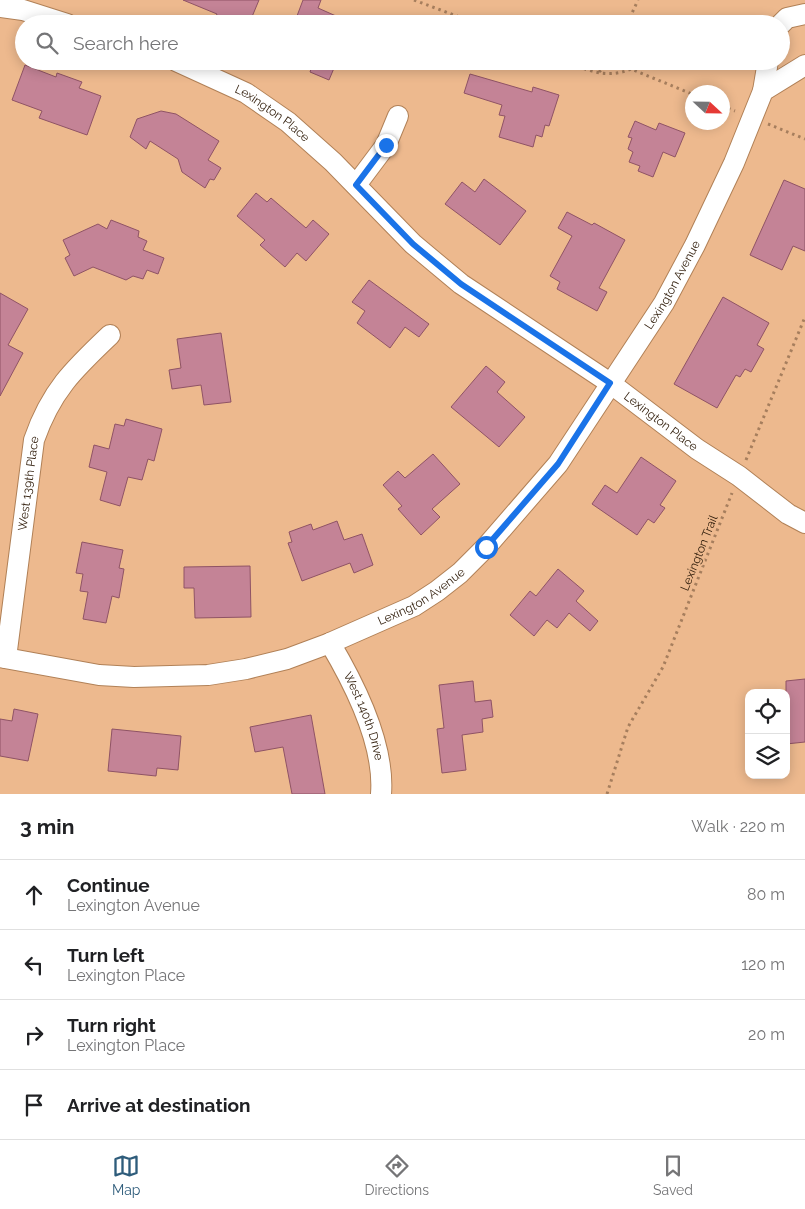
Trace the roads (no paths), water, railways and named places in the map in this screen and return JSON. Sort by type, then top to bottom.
[{"type":"street","points":[[0,7],[23,10],[39,15]]},
{"type":"street","points":[[790,17],[805,14]]},
{"type":"street","points":[[763,91],[805,65]]},
{"type":"street","name":"Lexington Place","points":[[196,70],[246,93],[288,122],[311,141],[413,244],[461,284],[610,383],[697,449],[739,476],[788,514],[805,523]]},
{"type":"street","name":"Lexington Avenue","points":[[3,657],[99,675],[134,677],[208,675],[254,667],[288,659],[330,643],[414,606],[460,573],[486,547],[558,464],[664,304],[695,245],[734,163],[763,91],[766,70]]},
{"type":"street","points":[[356,185],[386,145],[398,116]]},
{"type":"street","name":"West 139th Place","points":[[3,657],[34,440],[56,392],[72,371],[110,336]]},
{"type":"street","name":"West 140th Drive","points":[[330,643],[347,672],[365,714],[377,751],[381,794]]}]
